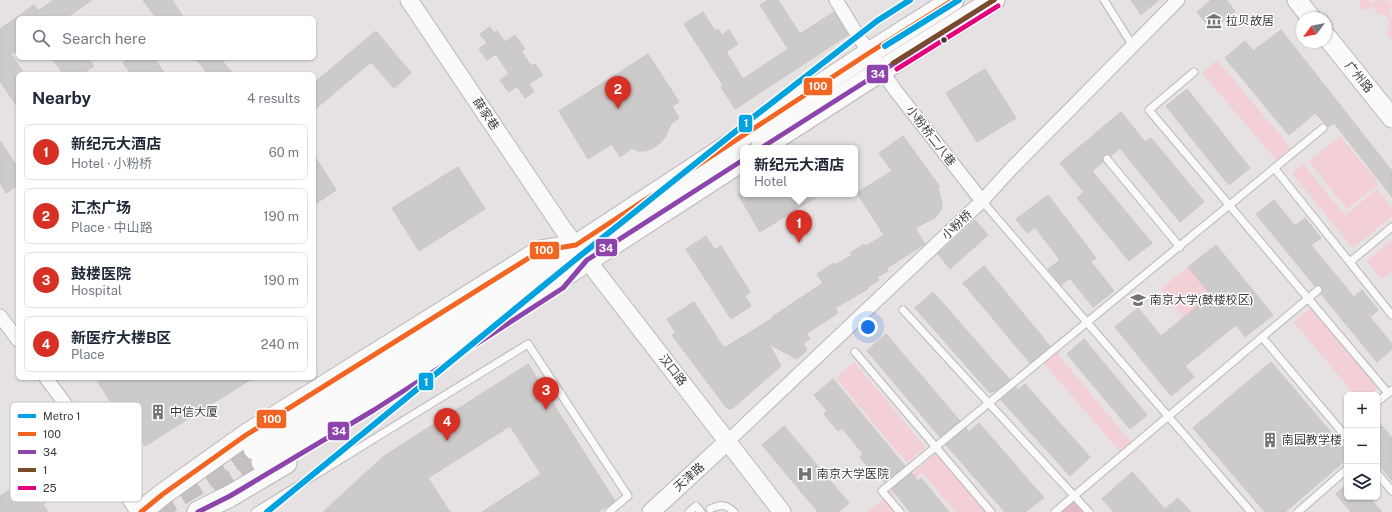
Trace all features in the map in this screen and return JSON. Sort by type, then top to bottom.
[{"type":"main road","points":[[870,53],[953,0]]},
{"type":"main road","points":[[766,145],[887,66],[994,0]]},
{"type":"main road","points":[[1296,0],[1306,12]]},
{"type":"main road","name":"广州路","points":[[1332,43],[1392,118]]},
{"type":"main road","points":[[582,253],[430,362],[258,456],[516,285],[582,253],[740,162]]},
{"type":"main road","points":[[198,512],[230,496],[374,410],[563,288],[582,253]]},
{"type":"street","name":"薛家巷","points":[[409,0],[563,229]]},
{"type":"street","name":"小粉桥二八巷","points":[[836,0],[870,53],[887,66],[895,90],[982,201]]},
{"type":"street","name":"小粉桥","points":[[728,441],[982,201],[1178,0]]},
{"type":"street","name":"汉口路","points":[[563,229],[782,512]]},
{"type":"street","points":[[0,316],[16,337]]},
{"type":"street","points":[[47,380],[64,402]]},
{"type":"street","name":"天津路","points":[[651,512],[728,441]]},
{"type":"street","points":[[131,502],[137,512]]},
{"type":"lane","points":[[1104,0],[1133,46]]},
{"type":"lane","points":[[141,512],[163,494],[246,435],[540,251],[582,253],[870,53]]},
{"type":"lane","points":[[1194,72],[1149,110],[1308,298],[1390,391],[1380,399]]},
{"type":"lane","points":[[900,512],[882,491],[1323,128]]},
{"type":"lane","points":[[1107,159],[1180,247]]},
{"type":"lane","points":[[1275,169],[1392,315]]},
{"type":"lane","points":[[982,201],[1252,512]]},
{"type":"lane","points":[[1350,262],[1392,227]]},
{"type":"lane","points":[[1056,512],[1318,290]]},
{"type":"lane","points":[[903,310],[1089,512]]},
{"type":"lane","points":[[1262,337],[1344,431]]},
{"type":"lane","points":[[255,512],[528,344],[628,496],[609,512]]},
{"type":"lane","points":[[855,352],[991,512]]},
{"type":"lane","points":[[1298,512],[1344,472]]},
{"type":"lane","points":[[1380,477],[1392,491]]},
{"type":"lane","points":[[710,509],[720,505],[729,507],[734,512]]},
{"type":"lane","points":[[690,512],[696,506],[701,512]]},
{"type":"shaded area","points":[[1361,0],[1369,0],[1373,4],[1376,0],[1390,1],[1392,6],[1390,12],[1392,22],[1392,39],[1387,34],[1390,24],[1387,16],[1378,14],[1372,6],[1363,10],[1359,5]]},
{"type":"shaded area","points":[[1217,60],[1291,148],[1276,160],[1202,73]]},
{"type":"shaded area","points":[[1340,136],[1379,184],[1347,209],[1309,161]]},
{"type":"shaded area","points":[[1303,164],[1345,216],[1377,189],[1392,208],[1392,216],[1353,248],[1292,173]]},
{"type":"shaded area","points":[[1392,240],[1392,271],[1382,279],[1367,261]]},
{"type":"shaded area","points":[[1188,267],[1211,295],[1184,317],[1161,289]]},
{"type":"shaded area","points":[[1311,308],[1378,388],[1373,392],[1352,392],[1294,322]]},
{"type":"shaded area","points":[[1054,350],[1134,446],[1123,455],[1042,361]]},
{"type":"shaded area","points":[[854,362],[925,447],[907,463],[836,378]]},
{"type":"shaded area","points":[[937,452],[986,512],[956,512],[922,472],[886,502],[894,512],[869,511],[927,461]]},
{"type":"shaded area","points":[[1073,501],[1083,512],[1059,512]]},
{"type":"building","points":[[54,0],[92,0],[69,16],[18,16],[34,5],[38,11]]},
{"type":"building","points":[[143,0],[172,0],[183,16],[155,16]]},
{"type":"building","points":[[768,0],[778,0],[800,34],[834,12],[848,35],[735,109],[721,87],[723,85],[684,24],[703,12],[715,31],[718,29],[722,35],[729,30],[738,44],[726,52],[743,79],[788,49],[760,5]]},
{"type":"building","points":[[1131,0],[1159,0],[1141,15]]},
{"type":"building","name":"拉贝故居","points":[[1211,0],[1226,0],[1235,11],[1212,30],[1197,12]]},
{"type":"building","points":[[16,18],[16,51],[11,54],[23,72],[16,72],[16,105],[0,81],[0,29]]},
{"type":"building","points":[[490,27],[494,33],[497,31],[505,42],[515,35],[525,49],[521,51],[531,66],[535,64],[543,75],[529,84],[534,92],[525,98],[517,86],[509,92],[500,80],[509,74],[496,54],[487,60],[479,49],[487,43],[480,34]]},
{"type":"building","points":[[1281,30],[1392,171],[1392,197],[1334,123],[1328,127],[1315,113],[1289,135],[1225,58],[1245,41],[1253,51]]},
{"type":"building","points":[[376,31],[411,73],[394,88],[371,62],[316,108],[316,81]]},
{"type":"building","points":[[648,54],[679,102],[672,106],[679,118],[671,124],[665,137],[653,148],[645,151],[638,151],[632,148],[620,157],[612,144],[588,159],[559,111]]},
{"type":"building","points":[[53,60],[90,60],[94,66],[85,72],[62,72]]},
{"type":"building","points":[[127,60],[155,60],[164,72],[130,72],[123,63]]},
{"type":"building","points":[[197,60],[222,60],[231,72],[206,72]]},
{"type":"building","points":[[985,69],[1016,118],[977,142],[946,93]]},
{"type":"building","points":[[1187,89],[1250,168],[1229,185],[1166,106]]},
{"type":"building","points":[[1121,112],[1145,142],[1151,138],[1204,202],[1180,222],[1120,148],[1111,156],[1108,154],[1104,155],[1102,158],[1103,162],[1092,171],[1152,243],[1129,261],[1077,198],[1084,192],[1060,163]]},
{"type":"building","points":[[903,136],[940,187],[938,189],[942,208],[939,213],[936,217],[915,228],[925,244],[887,268],[888,271],[877,277],[879,280],[867,288],[868,289],[835,308],[838,313],[806,334],[810,339],[803,343],[807,350],[797,359],[769,344],[781,366],[733,408],[729,409],[672,335],[676,333],[667,319],[694,302],[724,348],[773,318],[772,317],[823,283],[817,274],[834,263],[835,265],[852,255],[850,253],[864,244],[866,246],[884,235],[858,195],[858,192],[892,171],[879,153]]},
{"type":"building","points":[[0,141],[16,165],[16,186],[6,193],[0,183]]},
{"type":"building","points":[[316,158],[336,190],[316,204]]},
{"type":"building","points":[[458,167],[485,209],[419,251],[392,208]]},
{"type":"building","points":[[738,194],[740,194],[740,197],[817,197],[760,232]]},
{"type":"building","points":[[1048,195],[1096,258],[1091,262],[1114,291],[1093,307],[1070,278],[1061,285],[1048,269],[1060,260],[1035,227],[1027,233],[1016,219]]},
{"type":"building","points":[[1274,200],[1295,226],[1305,218],[1321,238],[1311,245],[1354,297],[1362,290],[1378,310],[1370,317],[1392,344],[1392,349],[1377,362],[1321,294],[1323,291],[1322,287],[1319,285],[1315,286],[1256,214]]},
{"type":"building","points":[[975,220],[988,235],[950,269],[938,254]]},
{"type":"building","points":[[706,236],[715,250],[721,246],[750,292],[745,296],[751,306],[731,319],[686,249]]},
{"type":"building","points":[[1216,245],[1273,315],[1245,337],[1236,325],[1185,366],[1194,377],[1171,396],[1115,327],[1138,308],[1161,336],[1211,295],[1188,267]]},
{"type":"building","points":[[984,266],[1050,346],[1030,363],[963,283]]},
{"type":"building","points":[[933,292],[1010,380],[994,392],[993,391],[990,393],[915,308]]},
{"type":"building","points":[[886,334],[960,421],[940,437],[867,351]]},
{"type":"building","points":[[1084,339],[1147,415],[1130,429],[1067,354]]},
{"type":"building","name":"南园教学楼","points":[[1271,362],[1344,447],[1344,462],[1285,512],[1265,512],[1193,428]]},
{"type":"building","points":[[528,364],[615,501],[611,504],[598,512],[482,512],[541,474],[510,426],[428,478],[450,512],[323,512],[384,456]]},
{"type":"building","points":[[833,379],[905,466],[885,482],[874,469],[871,471],[860,457],[863,454],[842,428],[838,431],[824,414],[827,411],[814,395]]},
{"type":"building","name":"中信大厦","points":[[102,380],[250,380],[145,446],[142,441],[142,402],[111,402],[98,382]]},
{"type":"building","points":[[1025,384],[1090,457],[1070,476],[1001,400],[1016,387],[1018,390]]},
{"type":"building","points":[[979,423],[1044,498],[1025,512],[1005,512],[946,445],[966,428],[969,432]]},
{"type":"building","points":[[1380,424],[1392,438],[1392,481],[1380,466]]},
{"type":"building","name":"南京大学医院","points":[[784,426],[849,503],[838,512],[818,512],[762,445]]},
{"type":"building","points":[[1132,472],[1165,509],[1178,498],[1191,512],[1114,512],[1102,499]]},
{"type":"building","points":[[911,473],[918,481],[921,478],[949,512],[910,512],[892,489]]},
{"type":"building","points":[[1344,487],[1344,500],[1372,500],[1382,512],[1351,512],[1336,494]]},
{"type":"building","points":[[10,490],[10,502],[46,502],[43,504],[48,512],[0,512],[0,496]]},
{"type":"tunnel","points":[[154,512],[254,449]]},
{"type":"tunnel","points":[[215,490],[262,462]]},
{"type":"metro line","name":"1","points":[[267,512],[581,255],[751,119],[877,21],[910,0]]},
{"type":"metro line","name":"1","points":[[885,46],[959,0]]},
{"type":"transit line","name":"100","points":[[141,512],[163,494],[246,435],[540,251],[576,245],[869,53],[953,0]]},
{"type":"transit line","name":"34","points":[[766,145],[994,0]]},
{"type":"transit line","name":"1","points":[[893,63],[994,0]]},
{"type":"transit line","name":"25","points":[[897,69],[998,6]]},
{"type":"transit line","name":"34","points":[[198,512],[230,496],[374,410],[563,288],[587,260],[740,162]]},
{"type":"place","name":"拉贝故居","points":[[1214,21]]},
{"type":"place","name":"汇杰广场","points":[[618,109]]},
{"type":"place","name":"新纪元大酒店","points":[[799,243]]},
{"type":"place","name":"南京大学(鼓楼校区)","points":[[1138,300]]},
{"type":"place","name":"鼓楼医院","points":[[546,410]]},
{"type":"place","name":"中信大厦","points":[[158,412]]},
{"type":"place","name":"南园教学楼","points":[[1270,440]]},
{"type":"place","name":"新医疗大楼B区","points":[[447,441]]},
{"type":"place","name":"南京大学医院","points":[[805,474]]}]
